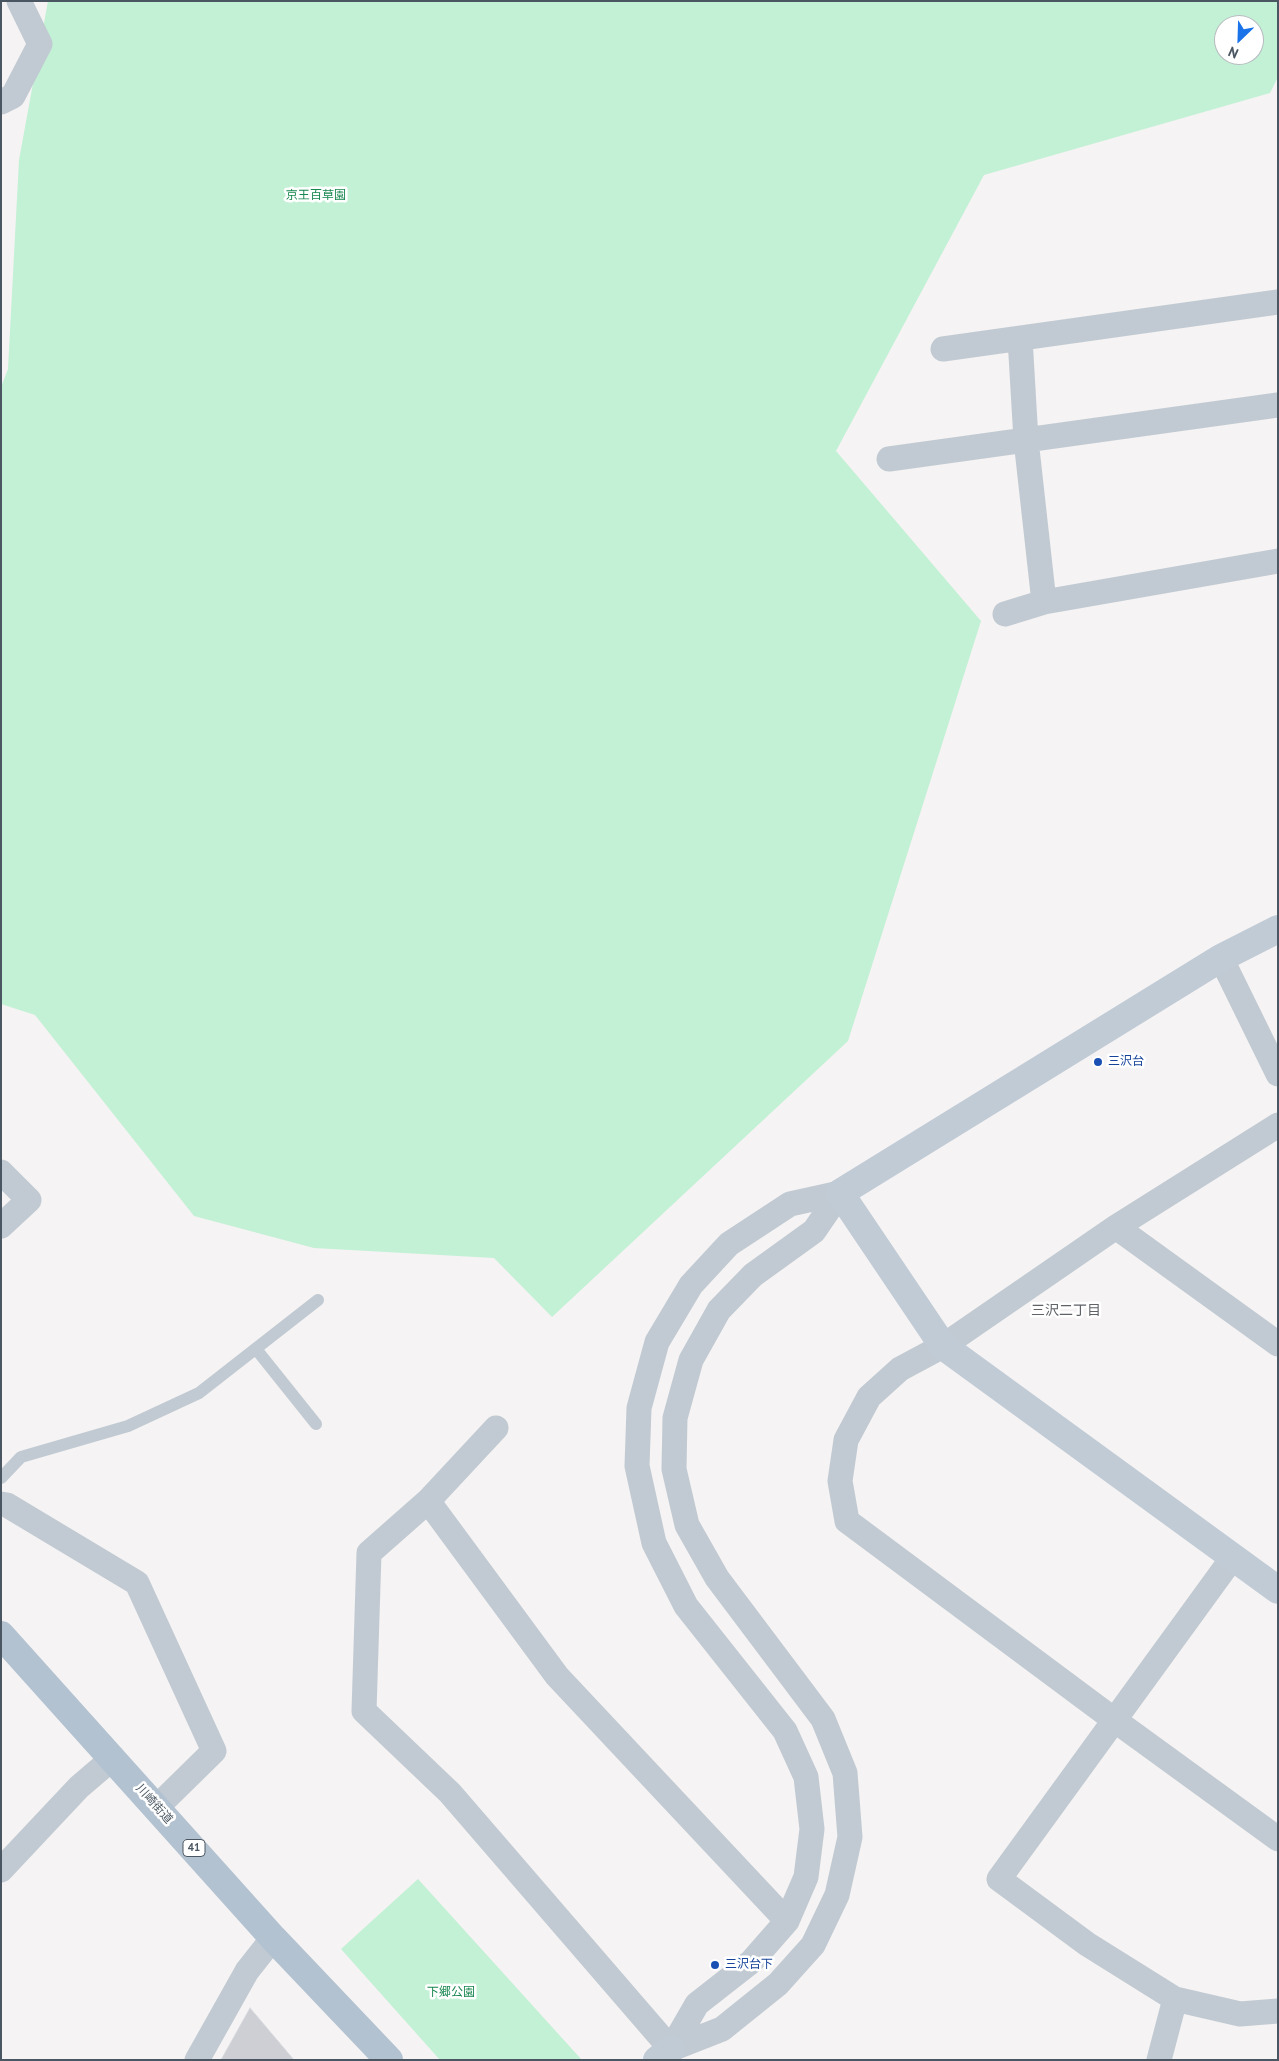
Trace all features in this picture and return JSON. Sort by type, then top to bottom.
[{"type":"main road","name":"川崎街道","points":[[1,1635],[273,1938],[389,2060]]},
{"type":"street","points":[[1,102],[13,96],[40,44],[19,1]]},
{"type":"street","points":[[943,349],[1278,302]]},
{"type":"street","points":[[1020,338],[1026,440],[1044,602]]},
{"type":"street","points":[[888,459],[1278,405]]},
{"type":"street","points":[[1005,614],[1044,602],[1278,561]]},
{"type":"street","points":[[664,2054],[697,2004],[752,1961],[787,1921],[806,1877],[812,1829],[806,1777],[785,1731],[686,1606],[654,1544],[637,1466],[639,1408],[657,1342],[691,1285],[729,1244],[790,1204],[840,1193],[1222,958],[1278,929]]},
{"type":"street","points":[[1222,958],[1278,1074]]},
{"type":"street","points":[[1278,1125],[1116,1227],[943,1346],[900,1369],[869,1397],[846,1440],[840,1481],[847,1521],[1278,1839]]},
{"type":"street","points":[[1,1172],[29,1200],[1,1226]]},
{"type":"street","points":[[840,1193],[943,1346],[1278,1590]]},
{"type":"street","points":[[664,2054],[722,2029],[778,1984],[813,1945],[837,1895],[850,1837],[845,1773],[823,1719],[717,1578],[687,1525],[674,1469],[675,1418],[691,1360],[719,1310],[754,1275],[814,1231],[840,1193]]},
{"type":"street","points":[[1116,1227],[1278,1344]]},
{"type":"street","points":[[496,1428],[428,1501],[369,1553],[364,1711],[450,1793],[664,2054]]},
{"type":"street","points":[[428,1501],[556,1676],[787,1921]]},
{"type":"street","points":[[1,1504],[7,1505],[137,1583],[214,1751],[157,1807]]},
{"type":"street","points":[[1232,1557],[999,1879],[1087,1944],[1175,1999],[1240,2014],[1278,2011]]},
{"type":"street","points":[[1,1870],[79,1787],[112,1758]]},
{"type":"street","points":[[197,2060],[247,1971],[273,1938]]},
{"type":"street","points":[[1159,2060],[1175,1999]]},
{"type":"lane","points":[[1,1478],[21,1457],[128,1426],[199,1394],[318,1300]]},
{"type":"lane","points":[[256,1350],[316,1424]]},
{"type":"green space","name":"京王百草園","points":[[48,1],[1278,1],[1278,77],[1270,93],[984,175],[836,451],[981,621],[848,1041],[552,1317],[494,1258],[314,1248],[194,1216],[35,1015],[1,1004],[1,387],[8,369],[19,160]]},
{"type":"green space","name":"下郷公園","points":[[418,1879],[581,2059],[440,2060],[341,1949]]},
{"type":"building","points":[[250,2008],[294,2060],[221,2060]]},
{"type":"place","name":"三沢台","points":[[1098,1062]]},
{"type":"place","name":"三沢台下","points":[[715,1965]]},
{"type":"district","name":"三沢二丁目","points":[[1066,1311]]}]
